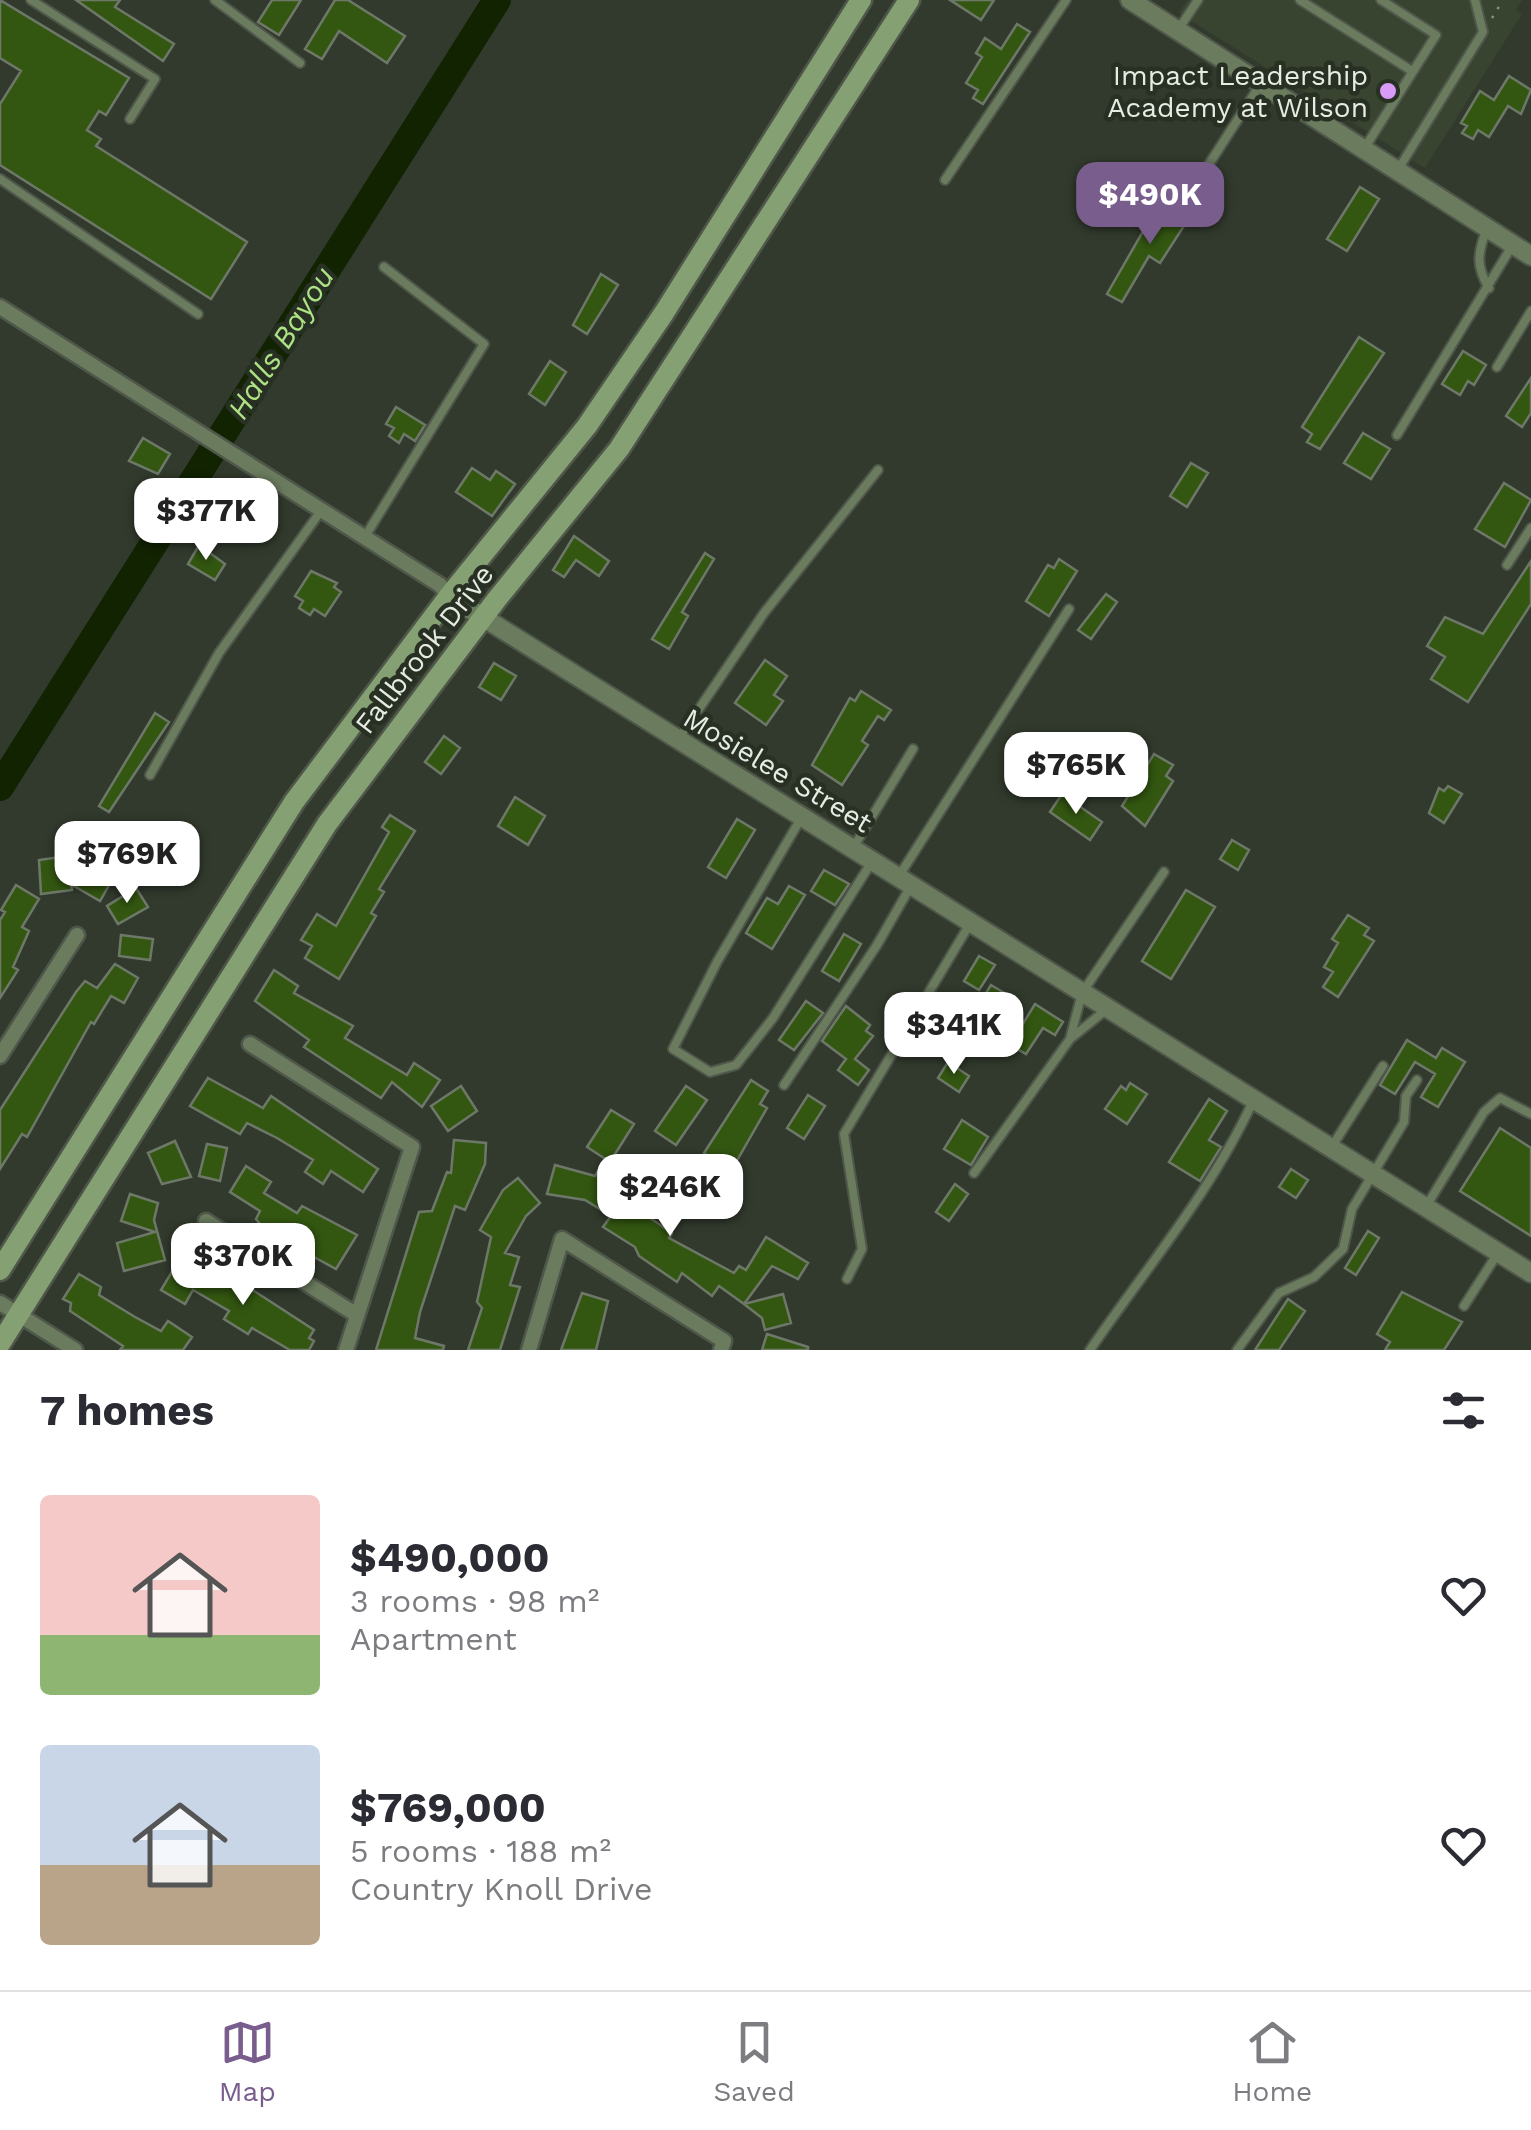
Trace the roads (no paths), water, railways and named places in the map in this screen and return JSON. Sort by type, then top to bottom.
[{"type":"main road","name":"Fallbrook Drive","points":[[0,1270],[294,802],[449,596],[587,426],[664,313],[861,0]]},
{"type":"main road","name":"Fallbrook Drive","points":[[0,1344],[9,1309],[327,824],[630,433],[909,0]]},
{"type":"street","points":[[1130,0],[1176,33],[1531,256]]},
{"type":"street","name":"Mosielee Street","points":[[0,307],[366,534],[483,618],[1531,1273]]},
{"type":"street","points":[[0,1056],[77,935]]},
{"type":"street","points":[[250,1044],[412,1146],[346,1350]]},
{"type":"street","points":[[206,1221],[357,1315]]},
{"type":"street","points":[[529,1350],[562,1239],[722,1346]]},
{"type":"street","points":[[9,1309],[75,1350]]},
{"type":"lane","points":[[32,0],[155,79],[130,118]]},
{"type":"lane","points":[[215,0],[300,62]]},
{"type":"lane","points":[[945,180],[1066,0]]},
{"type":"lane","points":[[1176,33],[1198,0]]},
{"type":"lane","points":[[1300,0],[1412,71]]},
{"type":"lane","points":[[1364,150],[1436,35],[1381,0]]},
{"type":"lane","points":[[1396,172],[1483,32],[1475,0]]},
{"type":"lane","points":[[1202,175],[1260,85]]},
{"type":"lane","points":[[0,179],[198,314]]},
{"type":"lane","points":[[1487,228],[1478,252],[1478,272],[1489,288]]},
{"type":"lane","points":[[1397,434],[1489,288],[1512,244]]},
{"type":"lane","points":[[366,534],[484,344],[384,268]]},
{"type":"lane","points":[[1497,367],[1531,311]]},
{"type":"lane","points":[[677,740],[764,613],[878,470]]},
{"type":"lane","points":[[150,775],[219,653],[323,508]]},
{"type":"lane","points":[[1507,566],[1531,528]]},
{"type":"lane","points":[[784,1084],[877,945],[906,880],[1069,609]]},
{"type":"lane","points":[[853,848],[913,749]]},
{"type":"lane","points":[[803,816],[717,962],[673,1049],[697,1065],[710,1072],[736,1065],[772,1018],[873,860]]},
{"type":"lane","points":[[1070,1039],[1082,993],[1164,872]]},
{"type":"lane","points":[[847,1279],[862,1249],[844,1134],[971,922]]},
{"type":"lane","points":[[974,1173],[1070,1039],[1107,1009]]},
{"type":"lane","points":[[1331,1148],[1383,1066]]},
{"type":"lane","points":[[1237,1350],[1280,1293],[1314,1277],[1343,1249],[1352,1209],[1404,1122],[1406,1096],[1417,1080]]},
{"type":"lane","points":[[1425,1208],[1492,1105],[1500,1098],[1531,1114]]},
{"type":"lane","points":[[1090,1350],[1141,1283],[1212,1175],[1254,1099]]},
{"type":"lane","points":[[1464,1306],[1498,1253]]},
{"type":"waterway","name":"Halls Bayou","points":[[0,787],[497,0]]},
{"type":"place","name":"Impact Leadership Academy at Wilson","points":[[1388,91]]}]
